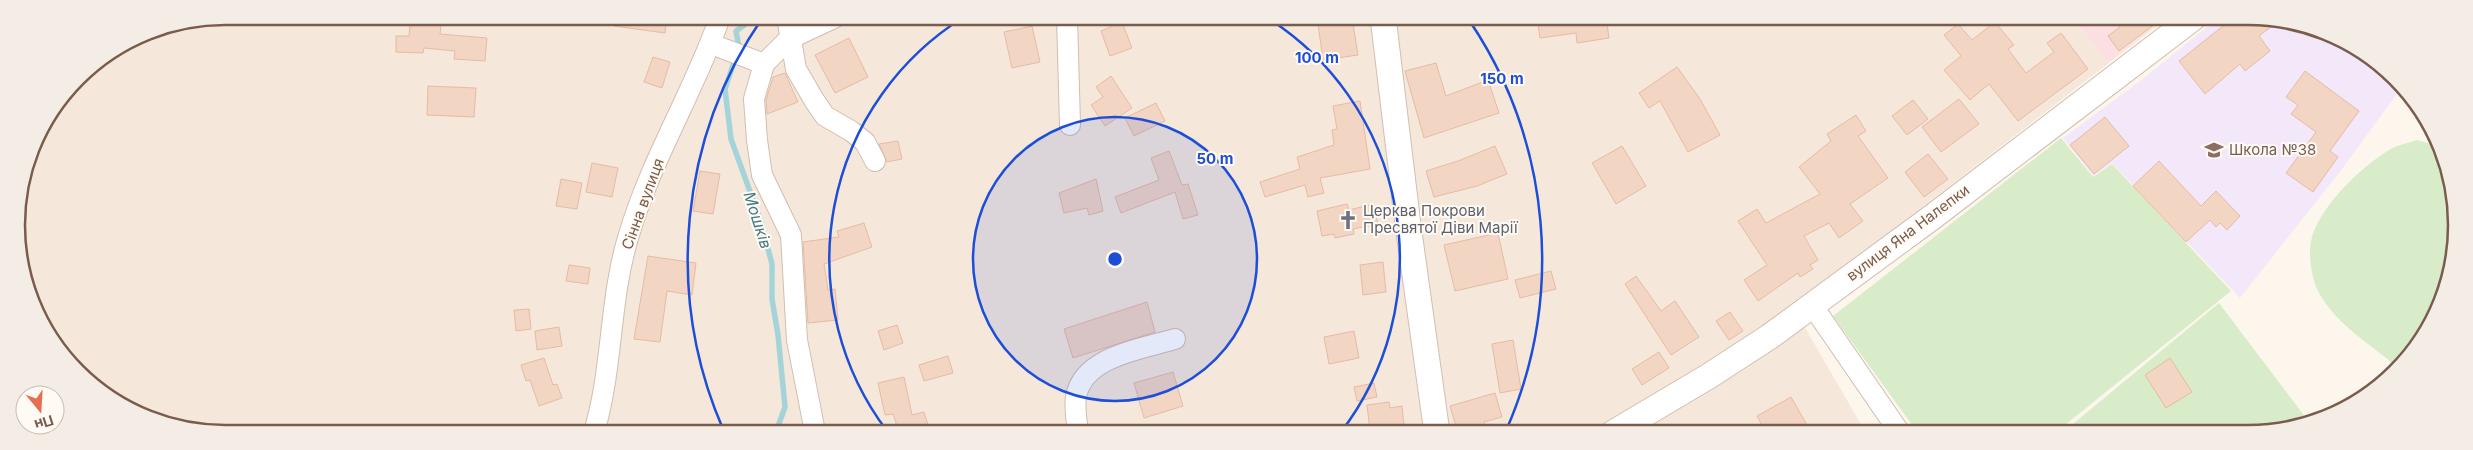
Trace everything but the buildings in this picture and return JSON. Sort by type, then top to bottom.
[{"type":"street","name":"Сінна вулиця","points":[[596,425],[601,410],[614,313],[627,238],[651,175],[713,44],[718,25]]},
{"type":"street","points":[[788,25],[789,40],[796,69],[825,116],[851,131],[865,142],[874,161]]},
{"type":"street","points":[[814,425],[797,340],[791,235],[762,176],[754,99],[761,62],[789,40],[820,25]]},
{"type":"street","points":[[1067,25],[1070,125]]},
{"type":"street","points":[[1384,25],[1408,225],[1436,425]]},
{"type":"street","name":"вулиця Яна Налепки","points":[[1626,425],[1709,376],[1769,337],[2184,25]]},
{"type":"street","points":[[713,44],[761,62]]},
{"type":"street","points":[[1812,305],[1894,425]]},
{"type":"street","points":[[1078,425],[1076,398],[1083,380],[1095,368],[1120,355],[1175,339]]},
{"type":"shaded area","points":[[212,25],[2078,25],[2108,62],[2152,25],[2158,25],[1793,307],[1861,425],[212,425],[173,418],[148,410],[125,398],[103,384],[66,347],[40,302],[32,277],[25,238],[25,212],[32,173],[40,148],[66,103],[93,75],[125,52],[148,40],[173,32]]},
{"type":"shaded area","points":[[2078,25],[2152,25],[2108,62]]},
{"type":"shaded area","name":"Школа №38","points":[[2209,25],[2261,25],[2300,32],[2325,40],[2370,66],[2398,93],[2342,169],[2240,298],[2112,163],[2093,176],[2063,138],[2140,81]]},
{"type":"green space","points":[[2061,138],[2093,177],[2112,164],[2231,291],[2065,425],[1912,425],[1833,316]]},
{"type":"green space","points":[[2417,140],[2431,144],[2433,148],[2444,186],[2448,212],[2448,238],[2441,277],[2433,302],[2407,347],[2392,363],[2355,334],[2326,304],[2314,282],[2310,261],[2310,247],[2315,228],[2331,202],[2366,167],[2378,157],[2399,145]]},
{"type":"green space","points":[[2219,303],[2305,416],[2261,425],[2072,425]]},
{"type":"waterway","name":"Мошків","points":[[744,25],[736,31],[739,47],[725,89],[731,139],[761,222],[772,264],[772,299],[778,335],[785,407],[779,425]]},
{"type":"place","name":"Школа №38","points":[[2214,150]]},
{"type":"place","name":"Церква Покрови Пресвятої Діви Марії","points":[[1348,220]]}]
